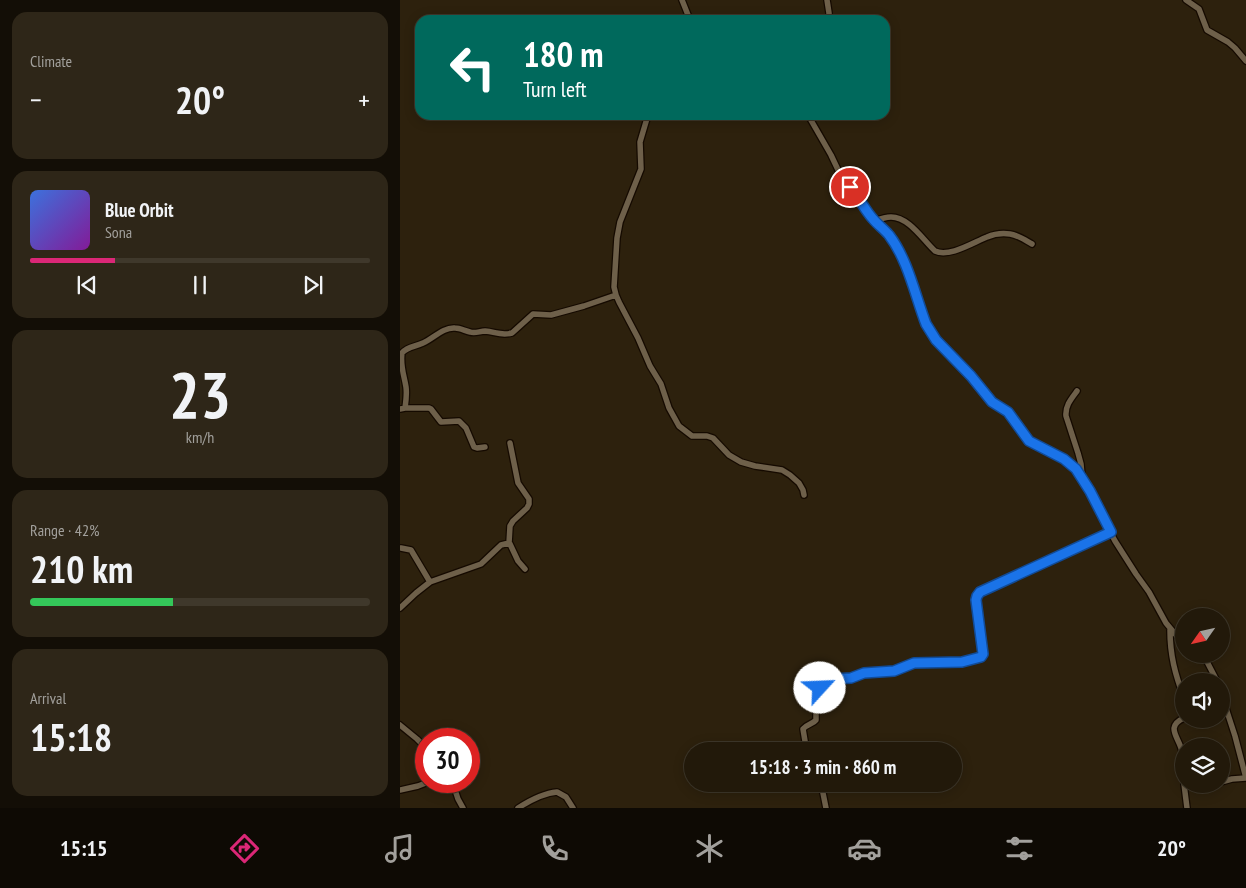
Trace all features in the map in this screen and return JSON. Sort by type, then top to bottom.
[{"type":"street","points":[[682,0],[688,15]]},
{"type":"street","points":[[827,0],[829,15]]},
{"type":"street","points":[[1186,0],[1199,9],[1207,30],[1228,42],[1246,61]]},
{"type":"street","points":[[647,120],[640,142],[641,169],[620,222],[617,238],[614,287],[618,302],[662,386],[676,423],[692,436],[713,438],[729,455],[741,462],[782,470],[799,483],[804,495]]},
{"type":"street","points":[[811,120],[840,174],[875,221],[890,236],[898,250],[926,324],[936,340],[971,376],[992,402],[1008,412],[1029,441],[1064,459],[1082,476],[1132,569],[1149,592],[1170,630],[1175,634]]},
{"type":"street","points":[[875,221],[886,217],[903,221],[914,229],[935,252],[939,253],[969,246],[999,234],[1014,235],[1032,244]]},
{"type":"street","points":[[485,447],[477,448],[474,446],[466,428],[459,421],[441,422],[429,408],[402,408],[406,388],[401,363],[402,348],[423,343],[441,332],[453,328],[474,333],[485,331],[509,334],[533,314],[550,315],[616,295]]},
{"type":"street","points":[[1077,391],[1068,405],[1066,416],[1080,458],[1082,476]]},
{"type":"street","points":[[510,443],[518,483],[529,499],[529,504],[510,526],[509,543],[518,562],[525,569]]},
{"type":"street","points":[[806,742],[805,726],[816,720],[813,700],[822,684],[826,681],[848,679],[864,673],[894,671],[914,663],[962,662],[982,657],[977,607],[977,596],[980,592],[1111,532]]},
{"type":"street","points":[[400,608],[430,582],[481,564],[501,545],[509,543]]},
{"type":"street","points":[[401,548],[411,550],[430,582]]},
{"type":"street","points":[[1170,630],[1170,647],[1175,673]]},
{"type":"street","points":[[1230,720],[1246,778],[1230,780]]},
{"type":"street","points":[[400,725],[415,737]]},
{"type":"street","points":[[1175,725],[1177,738]]},
{"type":"street","points":[[400,790],[415,786]]},
{"type":"street","points":[[518,808],[550,793],[558,792],[566,797],[573,808]]},
{"type":"street","points":[[823,792],[826,808]]},
{"type":"street","points":[[456,793],[463,808]]},
{"type":"street","points":[[1186,793],[1187,808]]},
{"type":"route","points":[[820,688],[822,684],[830,679],[848,679],[867,672],[894,671],[914,663],[962,662],[982,657],[976,600],[980,592],[1111,532],[1082,476],[1076,469],[1064,459],[1029,441],[1008,412],[996,406],[971,376],[936,340],[926,324],[903,261],[894,243],[886,231],[873,220],[850,187]]}]
